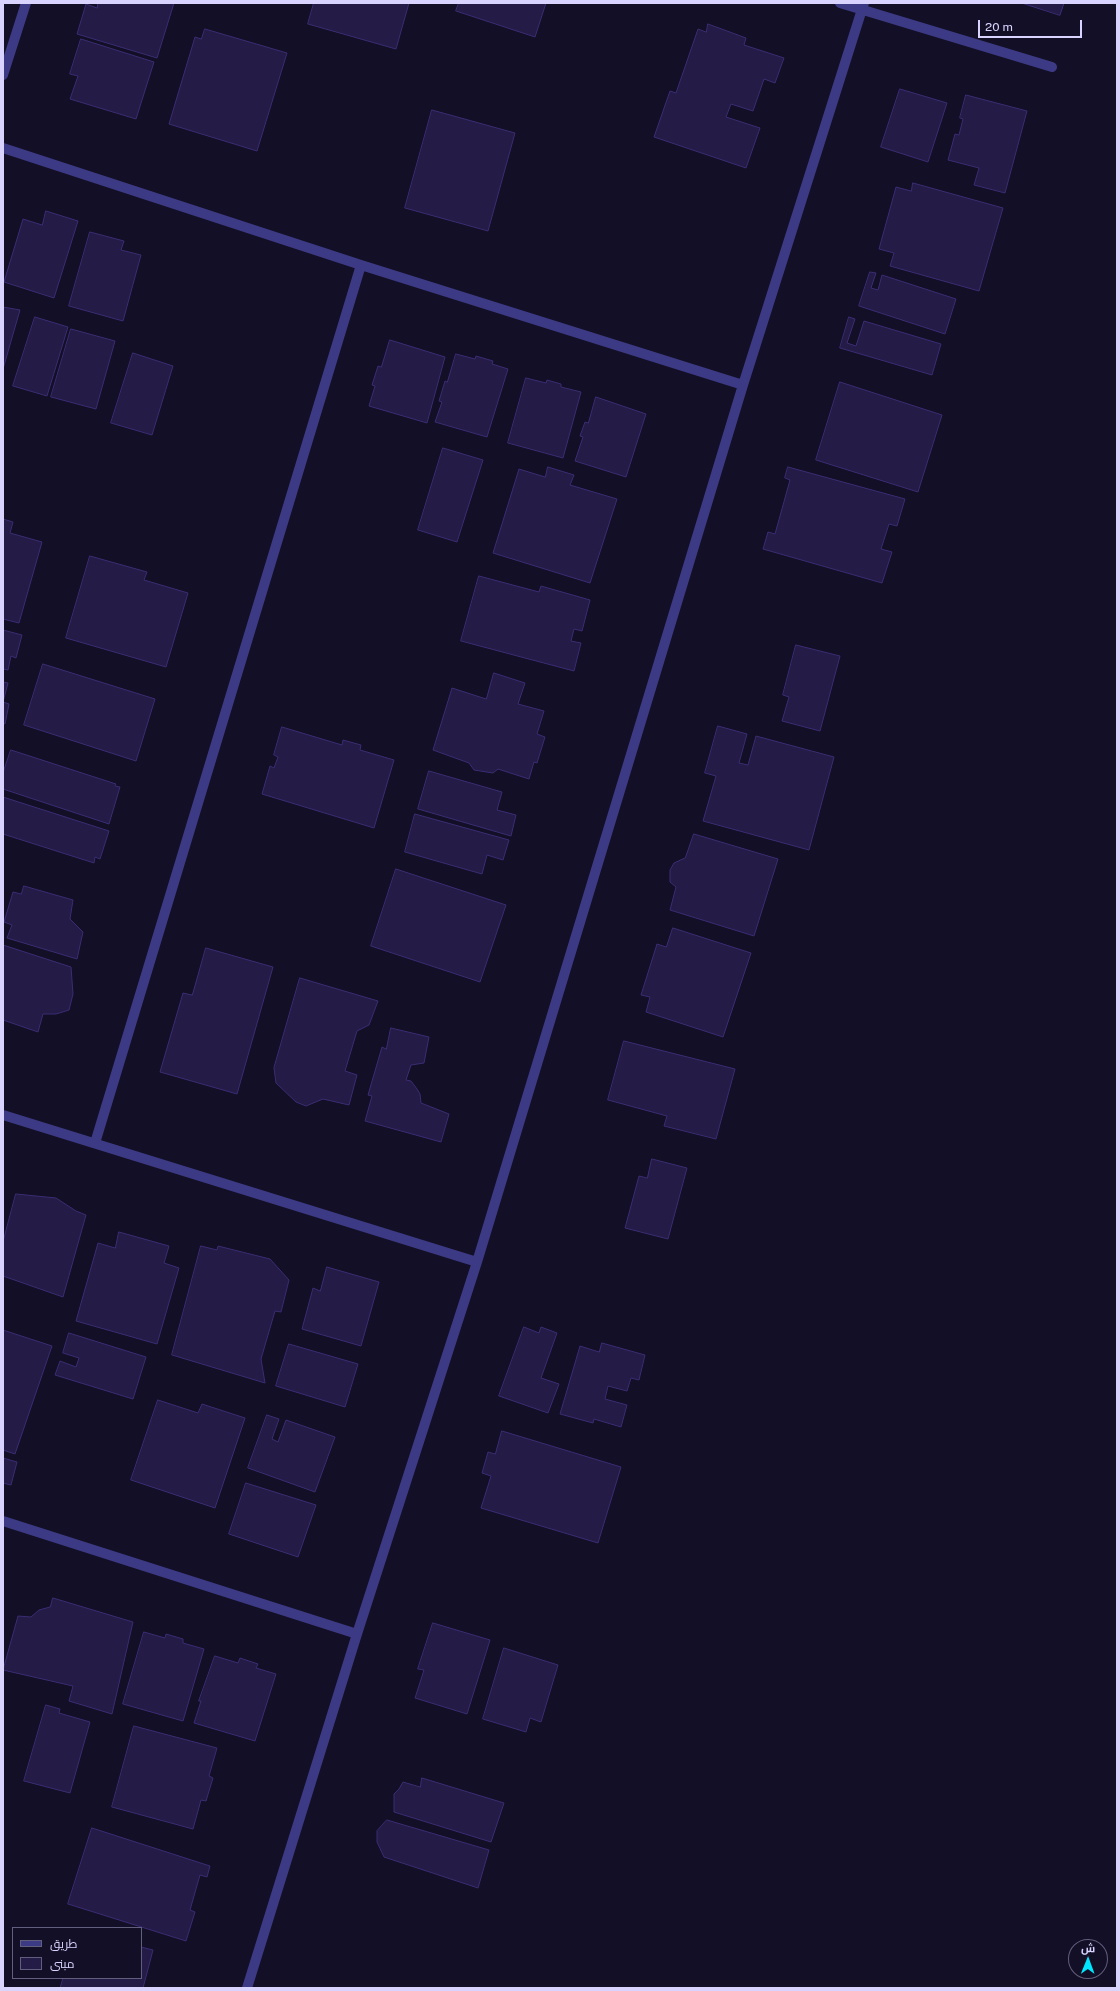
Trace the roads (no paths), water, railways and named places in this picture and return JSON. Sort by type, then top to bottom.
[{"type":"street","points":[[3,75],[26,3]]},
{"type":"street","points":[[840,3],[863,7],[1052,67]]},
{"type":"street","points":[[247,1988],[357,1634],[477,1262],[743,385],[863,7]]},
{"type":"street","points":[[3,148],[361,265],[743,385]]},
{"type":"street","points":[[95,1143],[361,265]]},
{"type":"street","points":[[3,1115],[477,1262]]},
{"type":"street","points":[[3,1521],[357,1634]]}]
